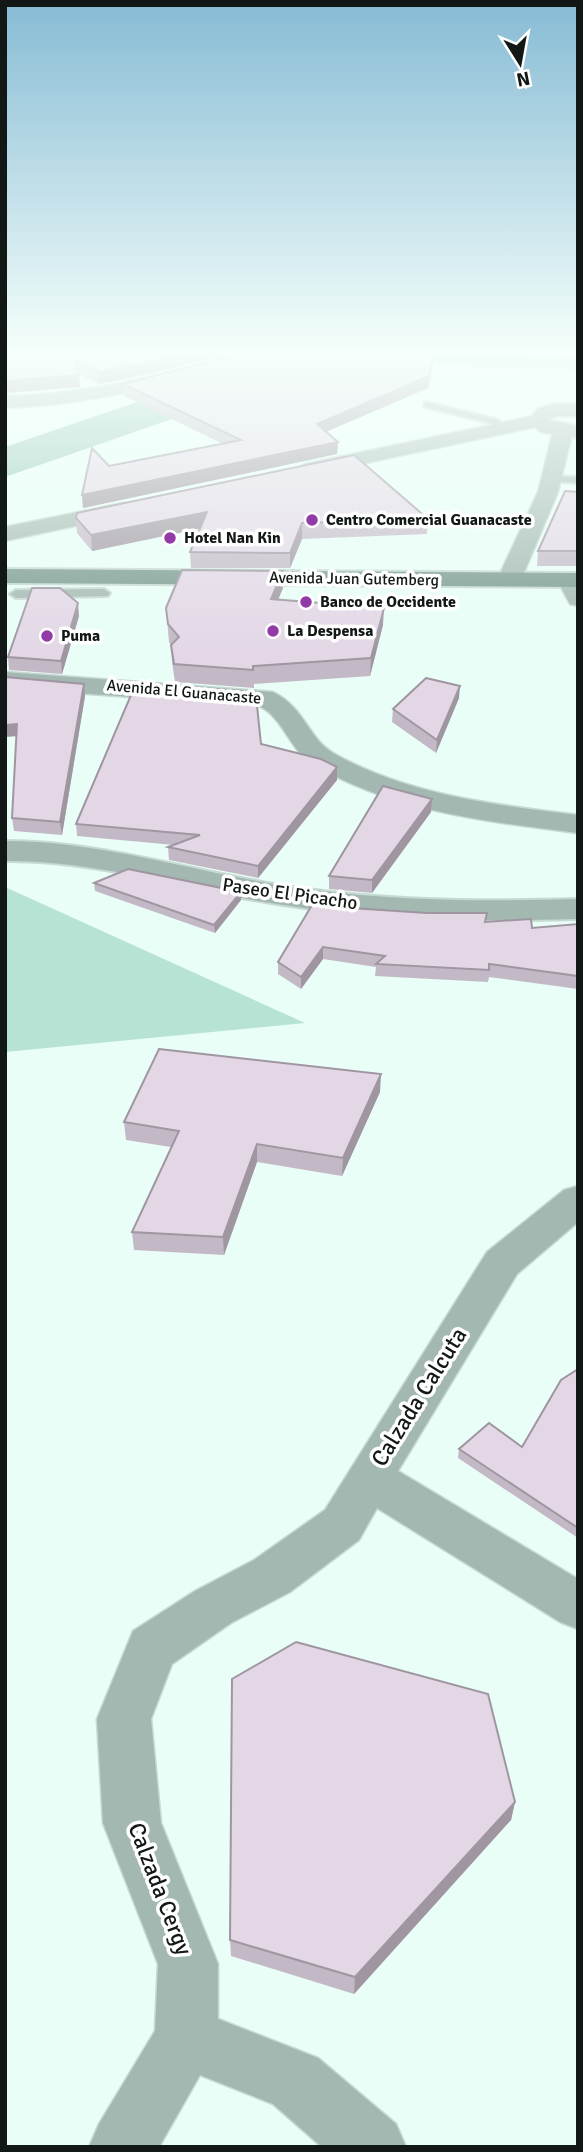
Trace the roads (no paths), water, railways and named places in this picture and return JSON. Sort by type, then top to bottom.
[{"type":"main road","name":"Avenida Juan Gutemberg","points":[[9,586],[123,577],[509,580],[575,586]]},
{"type":"street","points":[[291,473],[394,451]]},
{"type":"street","points":[[509,580],[548,492],[562,451]]},
{"type":"street","points":[[5,534],[144,505]]},
{"type":"street","name":"Avenida El Guanacaste","points":[[5,680],[264,698],[278,703],[318,755],[359,776],[420,796],[491,814],[578,824]]},
{"type":"street","name":"Paseo El Picacho","points":[[5,852],[35,850],[120,862],[235,887],[392,908],[510,912],[578,909]]},
{"type":"street","name":"Calzada Calcuta","points":[[578,1200],[502,1263],[369,1478],[578,1606]]},
{"type":"street","name":"Calzada Cergy","points":[[122,2147],[186,2038],[188,1964],[132,1823],[124,1719],[152,1648],[214,1607],[272,1576],[342,1525],[369,1478]]},
{"type":"street","points":[[186,2038],[295,2081],[373,2147]]},
{"type":"lane","points":[[552,478],[578,480]]},
{"type":"lane","points":[[80,610],[123,577]]},
{"type":"lane","points":[[9,586],[104,593]]},
{"type":"lane","points":[[9,586],[30,610]]},
{"type":"waterway","points":[[5,463],[38,451]]},
{"type":"place","name":"Centro Comercial Guanacaste","points":[[312,520]]},
{"type":"place","name":"Hotel Nan Kin","points":[[170,538]]},
{"type":"place","name":"Banco de Occidente","points":[[306,602]]},
{"type":"place","name":"La Despensa","points":[[273,631]]},
{"type":"place","name":"Puma","points":[[47,636]]}]
